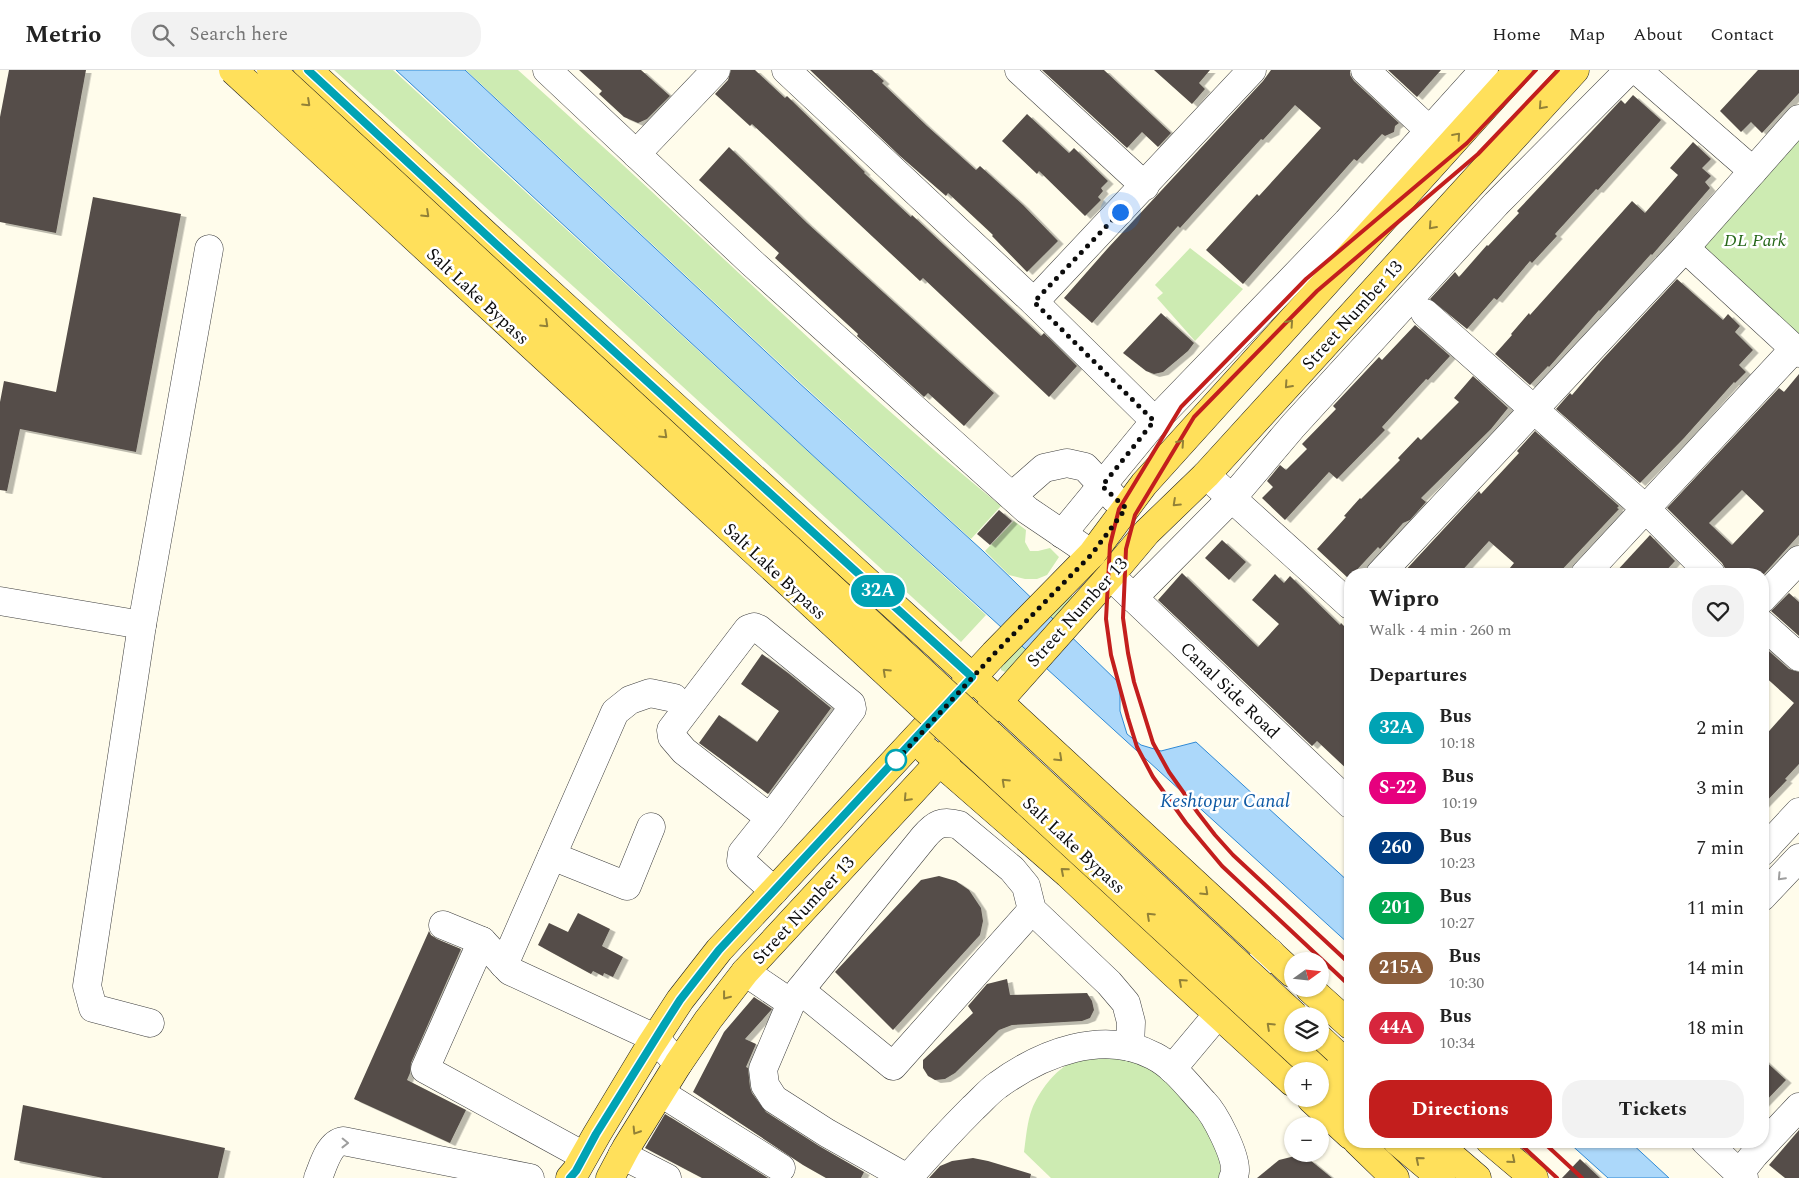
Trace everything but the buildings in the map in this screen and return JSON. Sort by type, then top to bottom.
[{"type":"main road","name":"Salt Lake Bypass","points":[[233,70],[1308,1062]]},
{"type":"main road","points":[[271,70],[1285,1007]]},
{"type":"main road","points":[[308,70],[972,677],[1284,965]]},
{"type":"main road","name":"Street Number 13","points":[[577,1167],[655,1038],[680,1000],[719,950],[972,677],[1088,558],[1144,484],[1428,169],[1485,82],[1518,70]]},
{"type":"main road","name":"Street Number 13","points":[[616,1166],[678,1064],[708,1020],[745,972],[971,728],[998,702],[1147,532],[1206,475],[1575,70]]},
{"type":"main road","points":[[1428,169],[1459,196]]},
{"type":"main road","points":[[914,740],[1068,874],[1284,1075]]},
{"type":"main road","points":[[1320,998],[1344,1020]]},
{"type":"main road","points":[[1329,1047],[1344,1061]]},
{"type":"main road","name":"Salt Lake Bypass","points":[[1329,1081],[1344,1095]]},
{"type":"main road","points":[[1320,1107],[1344,1129]]},
{"type":"main road","points":[[1364,1148],[1395,1178]]},
{"type":"main road","points":[[1405,1148],[1441,1178]]},
{"type":"main road","points":[[1442,1148],[1477,1178]]},
{"type":"main road","points":[[1498,1148],[1534,1178]]},
{"type":"street","points":[[547,70],[751,262],[1027,510],[1062,534],[1088,558]]},
{"type":"street","points":[[636,154],[716,70]]},
{"type":"street","points":[[786,70],[1034,302],[1154,421]]},
{"type":"street","points":[[1019,70],[1145,186]]},
{"type":"street","points":[[1365,70],[1430,131]]},
{"type":"street","points":[[1133,598],[1232,498],[1293,426],[1496,204],[1629,70]]},
{"type":"street","points":[[1637,70],[1754,171]]},
{"type":"street","points":[[1034,302],[1145,186],[1246,72]]},
{"type":"street","points":[[1062,534],[1154,421],[1336,233],[1430,131],[1485,82]]},
{"type":"street","points":[[1386,568],[1685,248],[1799,119]]},
{"type":"street","points":[[1591,568],[1797,351],[1685,248]]},
{"type":"street","points":[[150,1022],[93,1008],[86,986],[142,625],[209,250]]},
{"type":"street","points":[[1425,313],[1646,509],[1705,568]]},
{"type":"street","points":[[1012,496],[1044,468],[1067,462],[1085,467],[1126,508]]},
{"type":"street","points":[[1206,475],[1344,600]]},
{"type":"street","points":[[1769,592],[1799,560]]},
{"type":"street","name":"Canal Side Road","points":[[1110,576],[1344,798]]},
{"type":"street","points":[[0,601],[142,625]]},
{"type":"street","points":[[770,818],[684,751],[672,737],[670,730],[748,629],[754,627],[759,629],[851,704],[852,709],[770,818],[742,853],[740,857],[741,861],[774,890]]},
{"type":"street","points":[[1769,630],[1799,657]]},
{"type":"street","points":[[504,965],[616,712],[630,700],[650,693],[674,698]]},
{"type":"street","points":[[1769,844],[1799,812]]},
{"type":"street","points":[[1130,1047],[1131,1022],[1126,1004],[1109,983],[1032,910],[1026,886],[1012,869],[959,825],[948,822],[935,825],[795,996],[763,1069],[765,1085],[774,1099],[819,1128],[907,1178],[942,1138],[997,1085],[1060,1051],[1086,1045],[1118,1044],[1155,1056],[1172,1069],[1210,1109],[1228,1141],[1236,1171],[1233,1178]]},
{"type":"street","points":[[552,856],[627,886],[651,827]]},
{"type":"street","points":[[1769,890],[1799,858]]},
{"type":"street","points":[[745,972],[795,996],[893,1066],[1032,910]]},
{"type":"street","points":[[443,925],[482,941],[510,971],[655,1038],[678,1064]]},
{"type":"street","points":[[482,941],[424,1069],[577,1167]]},
{"type":"street","points":[[1172,1069],[1270,952]]},
{"type":"street","points":[[661,1092],[781,1168]]},
{"type":"street","points":[[1769,1140],[1799,1107]]},
{"type":"street","points":[[318,1178],[332,1147],[337,1142],[343,1141],[530,1178]]},
{"type":"street","points":[[1712,1148],[1742,1176],[1761,1148]]},
{"type":"street","points":[[616,1166],[667,1178]]},
{"type":"green space","points":[[334,70],[393,70],[986,615],[961,642],[595,306]]},
{"type":"green space","points":[[466,70],[518,70],[866,390],[1001,506],[971,539],[791,374]]},
{"type":"green space","name":"DL Park","points":[[1799,126],[1799,334],[1692,243]]},
{"type":"green space","points":[[1190,248],[1243,289],[1195,341],[1157,298],[1163,293],[1155,285]]},
{"type":"green space","points":[[1014,521],[1026,530],[1025,542],[1030,551],[1050,548],[1059,557],[1047,575],[1037,579],[1025,579],[1009,575],[985,551]]},
{"type":"green space","points":[[1067,595],[1072,595],[1073,600],[1009,670],[1005,672],[1001,670],[1001,666]]},
{"type":"green space","points":[[1092,1057],[1129,1060],[1163,1077],[1176,1087],[1198,1112],[1214,1140],[1220,1158],[1220,1178],[1051,1178],[1024,1152],[1030,1114],[1039,1095],[1054,1075],[1066,1065]]},
{"type":"water","name":"Keshtopur Canal","points":[[396,70],[465,70],[797,381],[983,551],[1120,684],[1120,711],[1127,734],[1141,745],[1161,751],[1196,742],[1344,878],[1344,940],[821,463]]},
{"type":"water","points":[[1575,1148],[1637,1148],[1669,1178],[1608,1178]]},
{"type":"railway","points":[[1344,980],[1222,866],[1186,823],[1153,777],[1137,747],[1111,655],[1106,619],[1110,545],[1119,509],[1181,407],[1306,279],[1467,143],[1536,70]]},
{"type":"railway","points":[[1344,958],[1233,855],[1215,835],[1169,772],[1153,743],[1134,682],[1123,618],[1126,549],[1135,515],[1194,417],[1317,291],[1478,154],[1558,70]]},
{"type":"railway","points":[[1525,1148],[1557,1178]]},
{"type":"railway","points":[[1550,1148],[1582,1178]]},
{"type":"bus line","name":"32A","points":[[308,70],[334,92],[496,244],[972,677],[719,950],[680,1000],[570,1178]]},
{"type":"route","points":[[896,760],[894,763],[994,654],[1092,554],[1126,508],[1102,486],[1154,421],[1034,302],[1120,212]]}]
